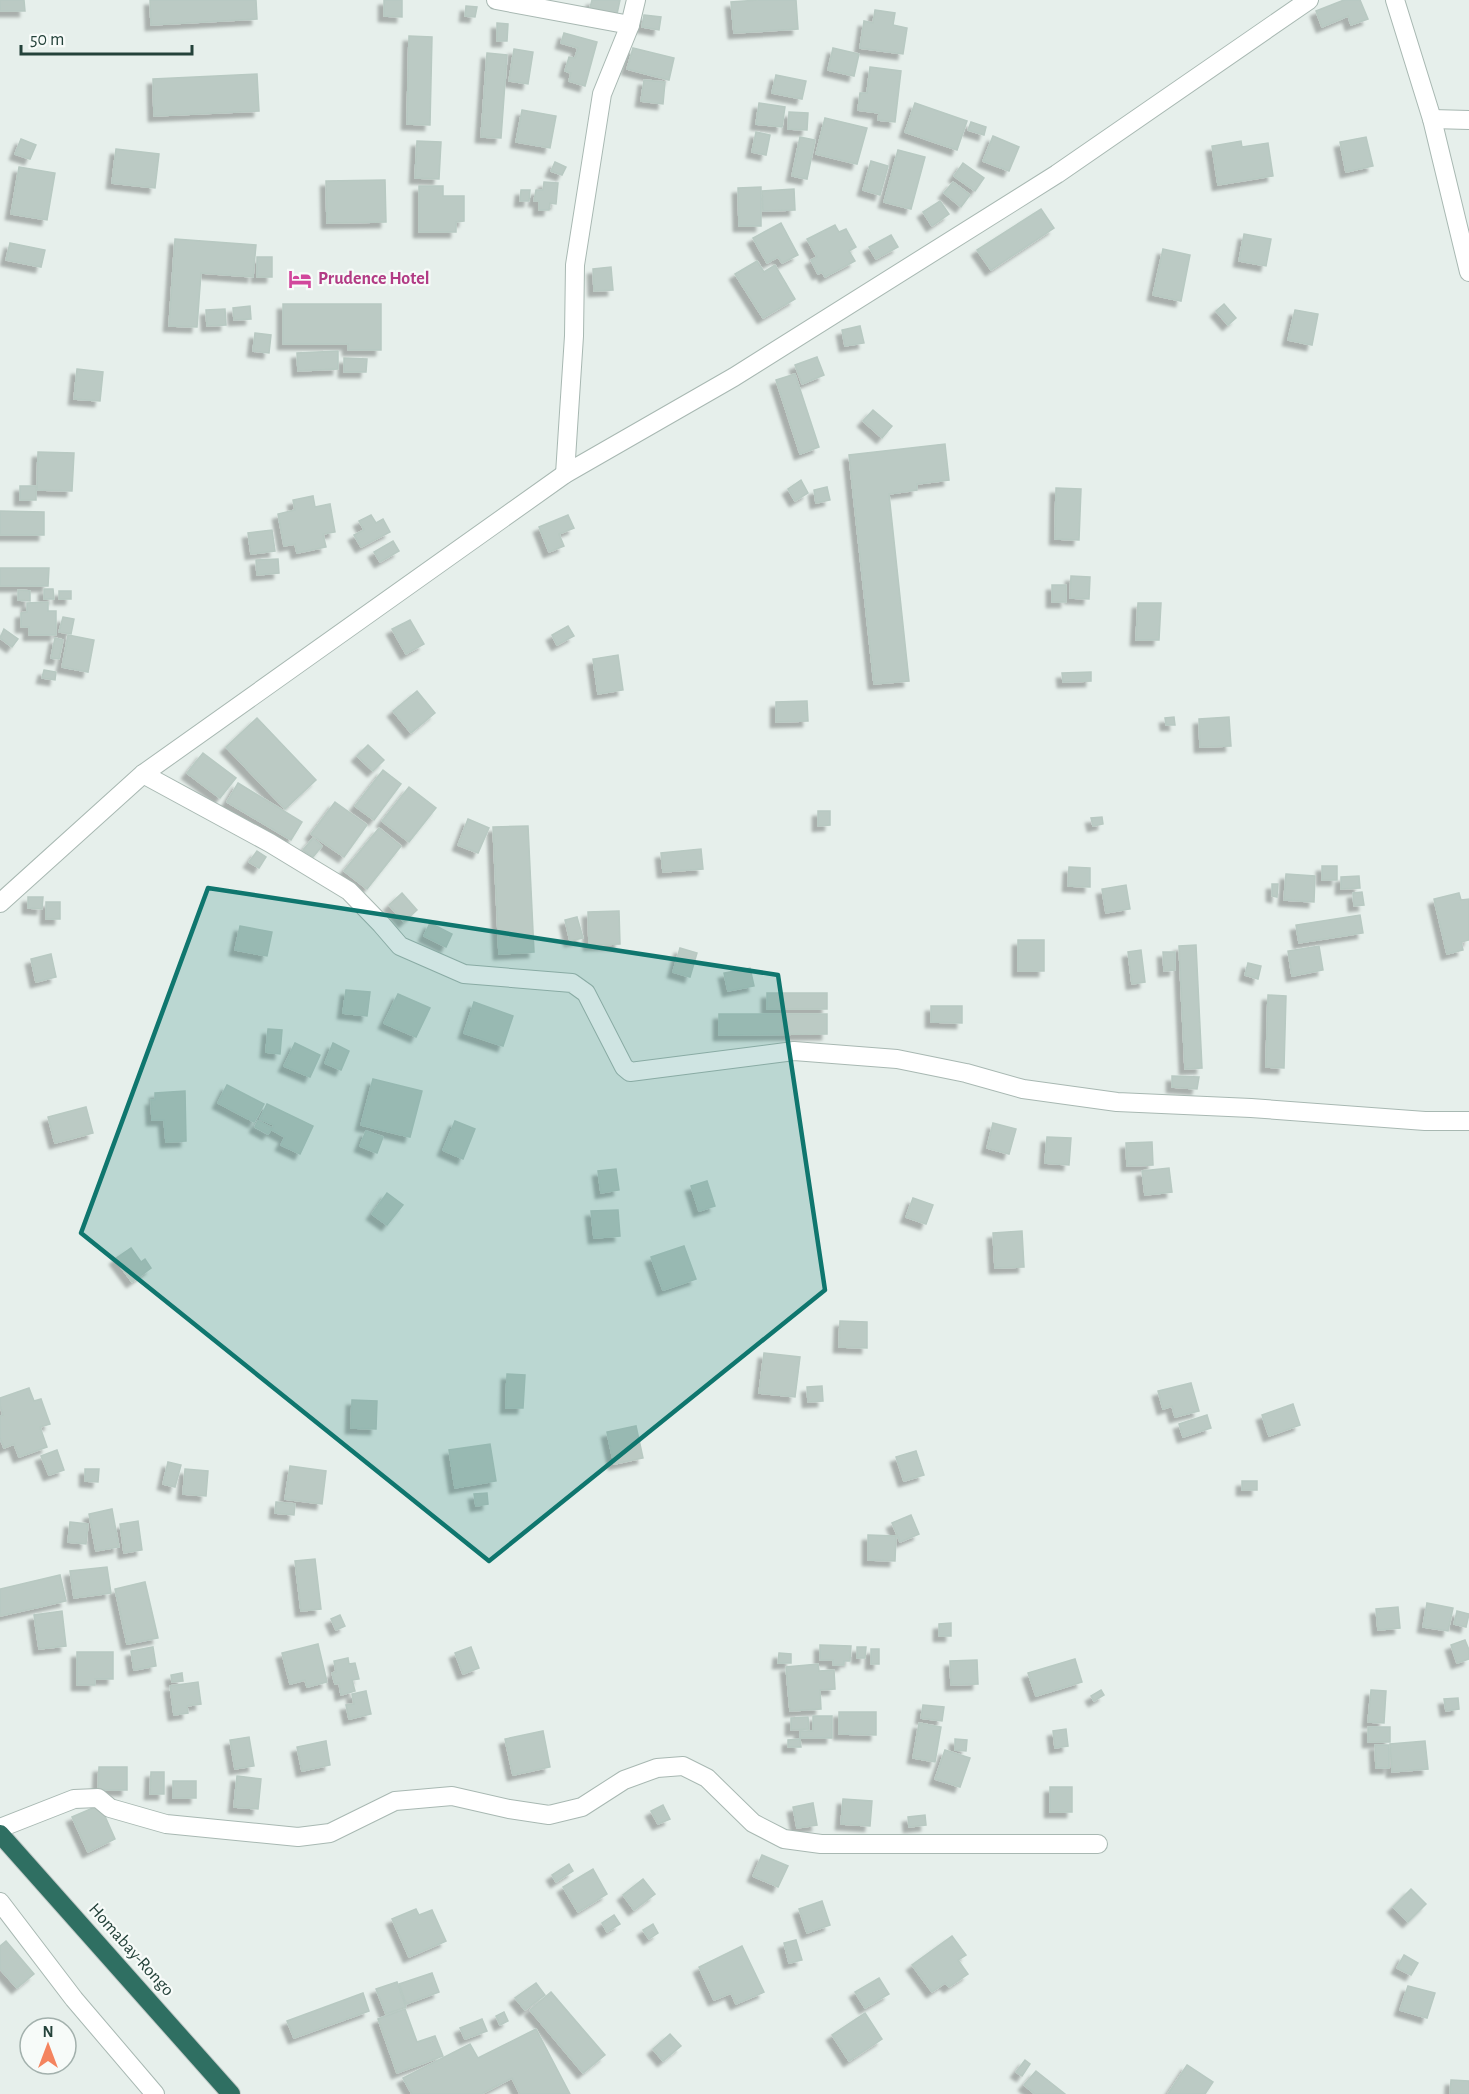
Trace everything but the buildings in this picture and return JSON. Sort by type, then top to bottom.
[{"type":"highway","name":"Homabay-Rongo","points":[[0,1834],[231,2094]]},
{"type":"street","points":[[496,0],[630,25]]},
{"type":"street","points":[[565,474],[576,265],[602,94],[630,25],[636,0]]},
{"type":"street","points":[[0,903],[143,774],[565,474],[734,377],[1056,174],[1309,0]]},
{"type":"street","points":[[1395,0],[1432,119],[1469,272]]},
{"type":"street","points":[[1432,119],[1469,120]]},
{"type":"street","points":[[143,774],[270,843],[349,891],[400,946],[464,974],[572,983],[580,987],[586,993],[624,1067],[630,1072],[794,1051],[897,1059],[966,1073],[1023,1089],[1117,1102],[1251,1108],[1425,1121],[1469,1121]]},
{"type":"street","points":[[0,1828],[74,1799],[98,1798],[110,1808],[166,1824],[298,1837],[330,1833],[395,1801],[452,1796],[509,1809],[549,1815],[582,1807],[624,1780],[657,1768],[683,1766],[707,1778],[753,1823],[784,1839],[821,1844],[1098,1844]]},
{"type":"street","points":[[0,1902],[74,2000],[155,2094]]},
{"type":"highlighted area","points":[[208,888],[778,975],[825,1290],[489,1561],[81,1233]]},
{"type":"place","name":"Prudence Hotel","points":[[300,279]]}]
